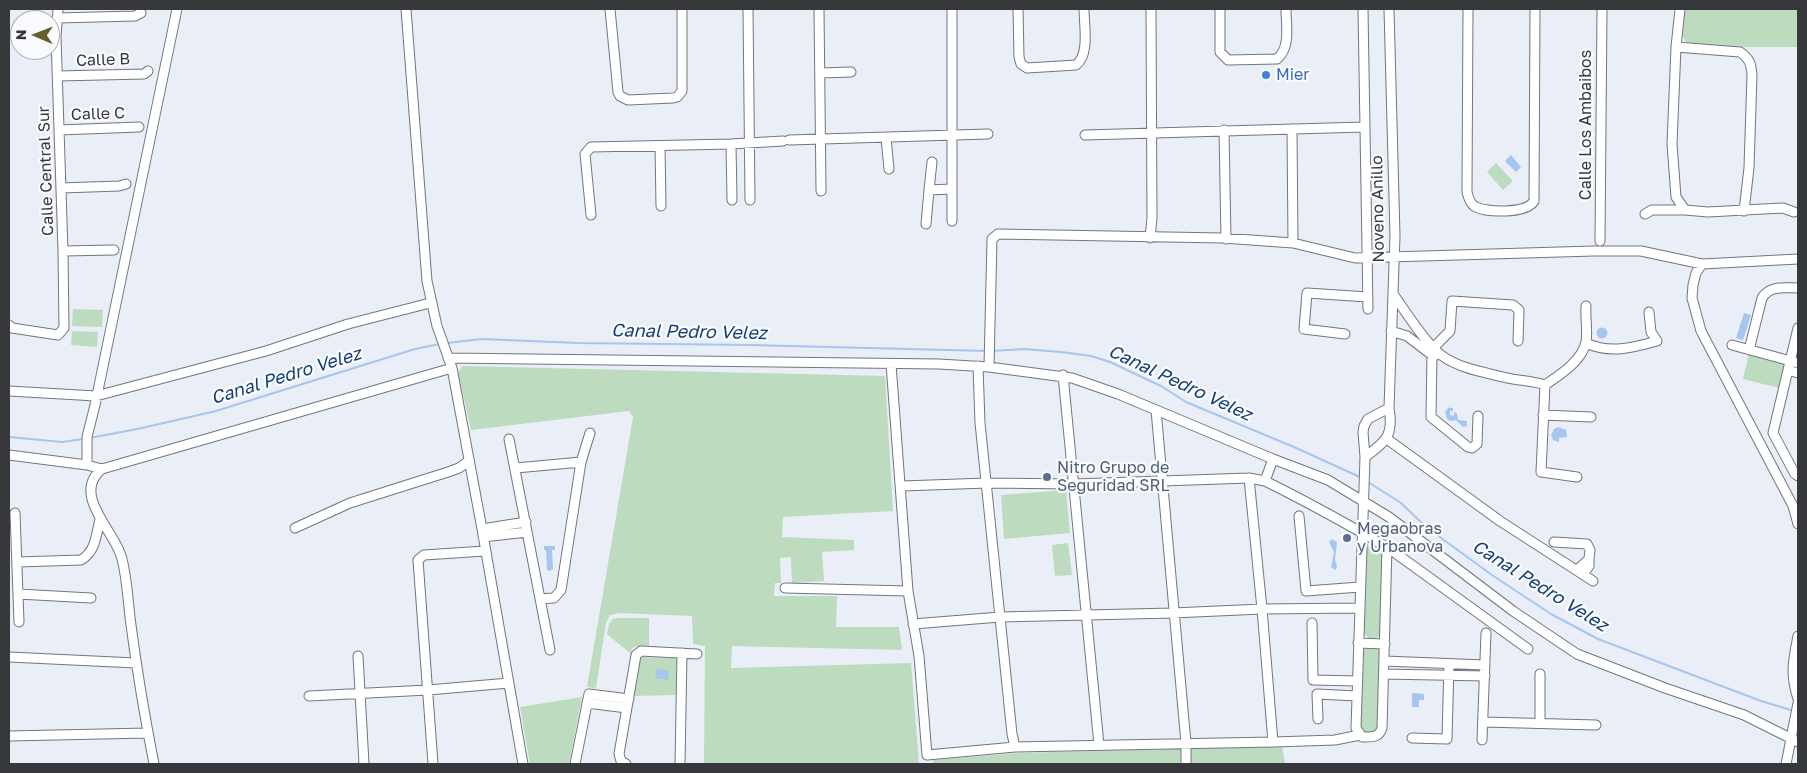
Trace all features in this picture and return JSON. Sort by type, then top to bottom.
[{"type":"street","points":[[87,464],[87,436],[92,420],[177,9]]},
{"type":"street","points":[[406,9],[430,302],[438,331],[452,368],[523,764]]},
{"type":"street","points":[[610,9],[618,97],[628,100],[674,98],[679,94],[682,87],[682,9]]},
{"type":"street","points":[[748,9],[750,200]]},
{"type":"street","points":[[819,9],[821,191]]},
{"type":"street","points":[[952,9],[952,221]]},
{"type":"street","points":[[1018,9],[1018,57],[1021,64],[1027,68],[1076,65],[1082,60],[1084,54],[1084,9]]},
{"type":"street","points":[[1150,238],[1152,218],[1151,9]]},
{"type":"street","points":[[1220,9],[1220,52],[1228,60],[1277,59],[1283,54],[1286,47],[1286,9]]},
{"type":"street","name":"Noveno Anillo","points":[[1363,9],[1368,309]]},
{"type":"street","name":"Noveno Anillo","points":[[1387,439],[1392,421],[1390,408],[1391,331],[1395,257],[1389,9]]},
{"type":"street","points":[[1468,9],[1467,192],[1469,200],[1474,206],[1491,210],[1525,208],[1531,205],[1534,200],[1535,9]]},
{"type":"street","name":"Calle Los Ambaibos","points":[[1600,241],[1602,9]]},
{"type":"street","points":[[1680,9],[1676,47],[1672,144],[1676,198],[1685,210]]},
{"type":"street","points":[[60,13],[135,16],[141,12]]},
{"type":"street","points":[[1676,47],[1740,52],[1751,63],[1749,160],[1744,211]]},
{"type":"street","name":"Calle Central Sur","points":[[9,325],[12,328],[58,335],[64,328],[57,60]]},
{"type":"street","name":"Calle B","points":[[58,76],[144,74],[148,71]]},
{"type":"street","points":[[820,73],[852,72]]},
{"type":"street","name":"Calle C","points":[[59,130],[139,127]]},
{"type":"street","points":[[1085,136],[1224,130],[1364,127]]},
{"type":"street","points":[[1224,130],[1226,238]]},
{"type":"street","points":[[1292,130],[1293,243]]},
{"type":"street","points":[[591,216],[585,154],[591,147],[731,144],[988,134]]},
{"type":"street","points":[[886,138],[889,169]]},
{"type":"street","points":[[731,144],[732,200]]},
{"type":"street","points":[[660,146],[661,206]]},
{"type":"street","points":[[926,224],[932,162]]},
{"type":"street","points":[[61,188],[126,184]]},
{"type":"street","points":[[929,190],[952,189]]},
{"type":"street","points":[[1645,214],[1652,210],[1708,212],[1783,208],[1794,212]]},
{"type":"street","points":[[989,364],[992,239],[998,234],[1226,238],[1293,243],[1355,258],[1641,251],[1702,264],[1798,259]]},
{"type":"street","points":[[63,251],[114,250]]},
{"type":"street","points":[[1702,264],[1696,273],[1692,298],[1701,331],[1794,506],[1798,524]]},
{"type":"street","points":[[1749,350],[1765,292],[1769,289],[1798,288]]},
{"type":"street","points":[[1345,334],[1304,329],[1307,293],[1368,296]]},
{"type":"street","points":[[1393,294],[1435,352]]},
{"type":"street","points":[[1478,416],[1477,444],[1472,448],[1468,447],[1431,417],[1435,352],[1450,331],[1452,301],[1517,306],[1519,310],[1518,341]]},
{"type":"street","points":[[9,391],[96,396],[266,350],[348,324],[430,302]]},
{"type":"street","points":[[1545,385],[1563,373],[1578,358],[1586,343],[1586,306]]},
{"type":"street","points":[[1586,343],[1597,348],[1620,350],[1657,341],[1651,332],[1649,312]]},
{"type":"street","points":[[1798,328],[1792,365],[1773,433],[1798,476]]},
{"type":"street","points":[[1391,331],[1407,336],[1453,362],[1482,372],[1545,385]]},
{"type":"street","points":[[1732,345],[1792,365],[1798,372]]},
{"type":"street","points":[[448,358],[978,366],[989,364],[1063,375],[1118,394],[1328,480],[1364,500],[1389,517],[1513,611],[1577,654],[1665,688],[1744,714],[1795,740]]},
{"type":"street","points":[[891,364],[902,486],[908,591],[919,656],[927,760],[1015,747],[1335,740],[1360,735],[1362,737],[1374,738],[1381,732],[1387,547]]},
{"type":"street","points":[[978,366],[979,415],[1012,734],[1015,747]]},
{"type":"street","points":[[154,764],[136,663],[120,553],[95,508],[91,494],[91,484],[94,475],[102,469],[452,368]]},
{"type":"street","points":[[1063,375],[1099,745]]},
{"type":"street","points":[[1545,385],[1542,472],[1577,477]]},
{"type":"street","points":[[1360,735],[1356,728],[1364,500],[1362,488],[1365,457],[1363,432],[1365,422],[1368,419],[1390,408]]},
{"type":"street","points":[[1156,410],[1186,743],[1186,764]]},
{"type":"street","points":[[1543,415],[1591,417]]},
{"type":"street","points":[[540,599],[554,598],[562,590],[581,462],[590,433]]},
{"type":"street","points":[[509,439],[550,650]]},
{"type":"street","points":[[1365,457],[1387,439],[1500,521],[1593,581]]},
{"type":"street","points":[[9,455],[87,464],[102,469]]},
{"type":"street","points":[[1265,481],[1273,459]]},
{"type":"street","points":[[295,528],[350,504],[459,468],[469,461]]},
{"type":"street","points":[[516,468],[581,462]]},
{"type":"street","points":[[902,486],[987,483],[1075,484],[1162,482],[1249,478],[1265,481],[1387,547],[1528,649]]},
{"type":"street","points":[[1249,478],[1262,608],[1272,742]]},
{"type":"street","points":[[15,513],[19,622]]},
{"type":"street","points":[[1299,516],[1306,591],[1360,587]]},
{"type":"street","points":[[17,562],[81,560],[89,555],[100,519]]},
{"type":"street","points":[[483,533],[526,522]]},
{"type":"street","points":[[483,533],[527,532]]},
{"type":"street","points":[[94,543],[111,537]]},
{"type":"street","points":[[1554,542],[1587,544],[1590,550],[1589,566],[1580,572]]},
{"type":"street","points":[[433,764],[418,560],[424,555],[485,551]]},
{"type":"street","points":[[785,588],[908,591]]},
{"type":"street","points":[[18,594],[91,598]]},
{"type":"street","points":[[913,624],[1000,617],[1173,613],[1262,608],[1359,608]]},
{"type":"street","points":[[1312,623],[1313,680],[1357,681]]},
{"type":"street","points":[[1482,740],[1486,633]]},
{"type":"street","points":[[1786,764],[1795,740],[1793,726],[1798,703],[1792,676],[1798,636]]},
{"type":"street","points":[[1358,643],[1385,644]]},
{"type":"street","points":[[626,764],[621,761],[619,754],[638,653],[697,654]]},
{"type":"street","points":[[680,764],[682,653]]},
{"type":"street","points":[[358,656],[364,764]]},
{"type":"street","points":[[9,657],[136,663]]},
{"type":"street","points":[[1384,661],[1484,665]]},
{"type":"street","points":[[1412,738],[1447,739],[1449,664]]},
{"type":"street","points":[[1384,674],[1485,676]]},
{"type":"street","points":[[1540,674],[1540,722]]},
{"type":"street","points":[[309,696],[428,690],[509,683]]},
{"type":"street","points":[[1318,719],[1317,694],[1357,696]]},
{"type":"street","points":[[588,698],[629,699]]},
{"type":"street","points":[[588,698],[627,708]]},
{"type":"street","points":[[575,764],[588,698]]},
{"type":"street","points":[[1484,722],[1596,725]]},
{"type":"street","points":[[9,736],[148,733]]},
{"type":"green space","points":[[1684,9],[1798,9],[1798,47],[1741,47],[1689,44],[1685,41],[1682,33]]},
{"type":"green space","points":[[1496,163],[1513,181],[1503,190],[1487,172]]},
{"type":"green space","points":[[73,309],[103,310],[102,327],[72,326]]},
{"type":"green space","points":[[72,331],[98,332],[97,347],[71,345]]},
{"type":"green space","points":[[1749,354],[1785,363],[1779,388],[1743,379]]},
{"type":"green space","points":[[462,366],[885,376],[893,511],[783,517],[782,537],[854,540],[854,550],[822,552],[824,581],[792,583],[791,557],[780,558],[781,583],[775,583],[774,596],[837,596],[836,627],[899,627],[902,650],[732,646],[731,668],[911,663],[919,764],[704,764],[705,646],[693,644],[692,616],[620,613],[610,615],[606,623],[596,688],[587,687],[633,417],[629,411],[471,430],[458,373]]},
{"type":"green space","points":[[1066,490],[1070,533],[1004,539],[1001,495]]},
{"type":"green space","points":[[1068,543],[1072,575],[1055,576],[1052,545]]},
{"type":"green space","points":[[1369,546],[1381,547],[1384,552],[1381,635],[1373,638],[1366,636],[1363,631],[1366,548]]},
{"type":"green space","points":[[649,618],[649,647],[638,646],[632,648],[631,654],[607,634],[609,624],[613,619]]},
{"type":"green space","points":[[1365,648],[1379,649],[1382,652],[1378,729],[1375,732],[1368,733],[1363,732],[1360,728],[1363,652]]},
{"type":"green space","points":[[643,657],[678,658],[676,695],[633,696],[640,659]]},
{"type":"green space","points":[[582,697],[569,764],[530,764],[520,707]]},
{"type":"green space","points":[[1282,746],[1285,764],[933,764],[933,760],[1018,753]]},
{"type":"water","points":[[1511,155],[1521,167],[1516,172],[1505,161]]},
{"type":"water","points":[[1744,313],[1751,315],[1743,340],[1736,338]]},
{"type":"water","points":[[1602,327],[1608,333],[1602,339],[1596,333]]},
{"type":"water","points":[[1449,407],[1453,408],[1453,411],[1450,411],[1450,415],[1454,416],[1454,412],[1457,413],[1458,420],[1467,421],[1467,426],[1463,427],[1456,420],[1451,421],[1447,419],[1445,412]]},
{"type":"water","points":[[1558,427],[1566,430],[1567,437],[1559,438],[1559,442],[1553,440],[1551,435],[1554,429]]},
{"type":"water","points":[[1332,539],[1337,542],[1335,559],[1337,567],[1335,570],[1331,567],[1334,552],[1329,542]]},
{"type":"water","points":[[544,546],[555,546],[555,550],[552,550],[553,569],[550,571],[547,570]]},
{"type":"water","points":[[657,669],[669,671],[668,680],[655,678]]},
{"type":"water","points":[[1412,693],[1424,694],[1424,700],[1419,700],[1419,707],[1412,707]]},
{"type":"waterway","name":"Canal Pedro Velez","points":[[447,343],[482,339],[578,343],[987,351]]},
{"type":"waterway","name":"Canal Pedro Velez","points":[[90,438],[216,411],[415,349],[440,344]]},
{"type":"waterway","name":"Canal Pedro Velez","points":[[992,351],[1024,349],[1061,352],[1091,356],[1110,362],[1161,386],[1186,402],[1294,447],[1362,478]]},
{"type":"waterway","name":"Canal Pedro Velez","points":[[9,437],[62,442],[83,439]]},
{"type":"waterway","name":"Canal Pedro Velez","points":[[1368,482],[1401,503],[1426,527],[1492,575],[1551,614],[1598,639],[1761,701],[1794,711]]},
{"type":"place","name":"Mier","points":[[1266,75]]},
{"type":"place","name":"Nitro Grupo de Seguridad SRL","points":[[1047,477]]},
{"type":"place","name":"Megaobras y Urbanova","points":[[1347,538]]}]
